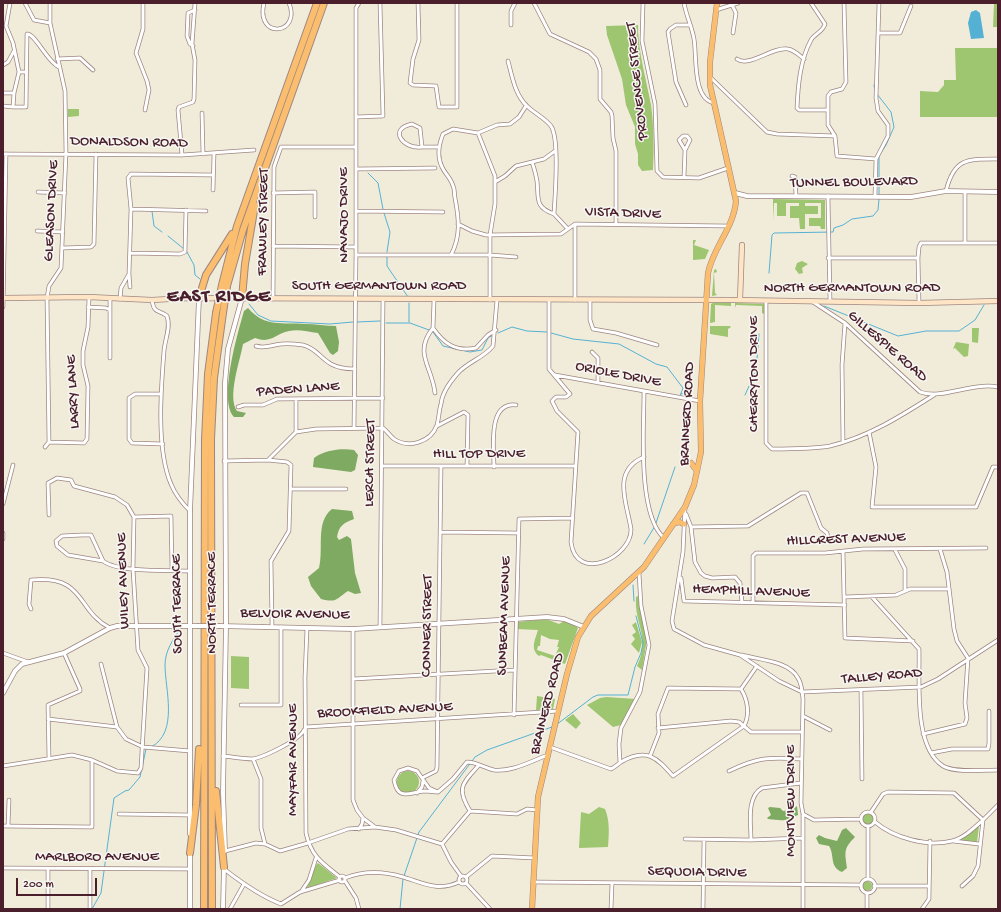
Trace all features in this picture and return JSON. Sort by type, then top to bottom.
[{"type":"highway","points":[[204,909],[203,680],[206,403],[219,313],[237,226],[317,3]]},
{"type":"highway","points":[[224,286],[324,3]]},
{"type":"highway","points":[[242,298],[245,264],[257,190]]},
{"type":"highway","points":[[199,298],[206,275],[222,252],[237,226]]},
{"type":"highway","points":[[212,909],[213,753],[211,439],[219,313]]},
{"type":"highway","points":[[190,853],[196,805],[203,680]]},
{"type":"highway","points":[[213,753],[224,868]]},
{"type":"main road","name":"BRAINERD ROAD","points":[[532,909],[538,797],[558,711],[576,645],[584,627],[594,613],[639,573],[673,524],[685,510],[693,489],[697,472],[701,452],[700,401],[706,300],[711,261],[736,206],[735,193],[728,168],[710,77],[710,62],[717,3]]},
{"type":"main road","points":[[740,300],[742,245]]},
{"type":"main road","name":"SOUTH GERMANTOWN ROAD","points":[[3,298],[88,297],[152,300],[242,298],[383,300],[706,300]]},
{"type":"main road","name":"NORTH GERMANTOWN ROAD","points":[[706,300],[919,303],[998,301]]},
{"type":"main road","points":[[690,463],[695,466],[697,472]]},
{"type":"main road","points":[[673,524],[679,522],[684,524]]},
{"type":"street","points":[[10,3],[6,24],[19,72],[14,93],[13,107]]},
{"type":"street","points":[[25,3],[34,20],[50,23]]},
{"type":"street","name":"GLEASON DRIVE","points":[[49,442],[48,298],[49,286],[61,268],[66,153],[65,91],[50,23],[50,3]]},
{"type":"street","points":[[144,3],[143,29],[136,53],[148,82],[149,90],[145,110]]},
{"type":"street","points":[[182,155],[178,112],[179,107],[191,104],[194,99],[195,60],[193,46],[195,3]]},
{"type":"street","points":[[264,3],[263,8],[266,23],[278,30],[287,24],[289,20],[290,14],[288,3]]},
{"type":"street","name":"NAVAJO DRIVE","points":[[354,428],[356,299],[356,3]]},
{"type":"street","points":[[356,8],[359,3]]},
{"type":"street","points":[[356,117],[383,116],[380,3]]},
{"type":"street","points":[[418,3],[419,40],[413,59],[410,83],[413,85],[436,86],[439,107],[457,107],[457,3]]},
{"type":"street","points":[[511,25],[511,10],[515,3]]},
{"type":"street","points":[[534,3],[550,34],[578,45],[593,55],[599,65],[601,75],[599,95],[600,99],[611,112],[616,151],[616,224]]},
{"type":"street","name":"PROVENCE STREET","points":[[643,3],[642,41],[654,104],[657,171],[663,177],[684,177]]},
{"type":"street","points":[[684,3],[694,39],[698,83],[707,100],[714,103]]},
{"type":"street","points":[[716,10],[738,3]]},
{"type":"street","points":[[811,3],[825,24],[811,39],[804,58],[798,83],[798,108],[799,110],[827,110]]},
{"type":"street","points":[[844,3],[846,82],[842,88],[831,92],[828,96],[828,125],[835,136],[837,156],[876,158]]},
{"type":"street","points":[[875,196],[876,158],[888,136],[888,125],[878,111],[876,98],[879,3]]},
{"type":"street","points":[[732,5],[736,13],[733,33]]},
{"type":"street","points":[[878,32],[900,32],[910,6]]},
{"type":"street","points":[[193,46],[190,44],[187,32],[188,13],[195,10]]},
{"type":"street","points":[[686,105],[676,82],[668,32],[676,25],[690,25]]},
{"type":"street","points":[[3,106],[26,107],[28,48],[26,35],[28,33],[33,36],[52,63],[59,67]]},
{"type":"street","points":[[737,60],[745,62],[772,51],[786,48],[794,50],[804,58]]},
{"type":"street","points":[[3,65],[8,62],[14,51]]},
{"type":"street","points":[[58,58],[80,58],[93,70]]},
{"type":"street","points":[[508,61],[515,86],[526,106],[552,127],[555,151],[554,214]]},
{"type":"street","points":[[19,72],[26,72]]},
{"type":"street","points":[[710,77],[767,132],[777,134],[835,136]]},
{"type":"street","points":[[3,93],[14,93]]},
{"type":"street","points":[[451,255],[458,240],[458,224],[454,187],[451,179],[442,167],[440,147],[443,134],[448,130],[453,129],[478,133],[497,125],[514,122],[526,106]]},
{"type":"street","points":[[202,113],[203,154]]},
{"type":"street","points":[[422,147],[420,128],[412,124],[402,127],[399,136],[405,144],[411,147],[422,147],[440,147]]},
{"type":"street","points":[[478,133],[492,167],[495,182],[495,204],[490,235],[490,300]]},
{"type":"street","points":[[685,150],[679,140],[683,136],[687,136],[690,140],[685,150],[684,177],[699,178],[728,168]]},
{"type":"street","name":"FRAWLEY STREET","points":[[273,299],[274,167],[281,147],[356,147]]},
{"type":"street","name":"DONALDSON ROAD","points":[[4,154],[66,153],[182,155],[214,154],[254,150]]},
{"type":"street","points":[[495,182],[505,176],[516,166],[544,159],[555,151]]},
{"type":"street","points":[[3,307],[4,154]]},
{"type":"street","points":[[63,248],[91,247],[94,244],[96,154]]},
{"type":"street","points":[[213,190],[214,154]]},
{"type":"street","points":[[946,192],[951,173],[961,163],[971,159],[998,159]]},
{"type":"street","points":[[532,162],[537,183],[536,198],[541,207],[554,214],[567,228]]},
{"type":"street","points":[[356,169],[435,168]]},
{"type":"street","points":[[130,287],[131,209],[128,178],[131,174],[213,175]]},
{"type":"street","points":[[792,176],[795,177],[796,196]]},
{"type":"street","points":[[38,192],[65,193]]},
{"type":"street","points":[[273,192],[315,192],[315,217]]},
{"type":"street","name":"TUNNEL BOULEVARD","points":[[735,193],[747,196],[911,197],[946,192],[998,192]]},
{"type":"street","points":[[965,192],[965,242]]},
{"type":"street","points":[[828,196],[830,301]]},
{"type":"street","points":[[131,209],[206,211]]},
{"type":"street","points":[[130,253],[180,254],[185,252],[186,210]]},
{"type":"street","points":[[356,211],[442,212]]},
{"type":"street","name":"VISTA DRIVE","points":[[458,224],[472,231],[490,235],[561,234],[567,228],[575,224],[727,226]]},
{"type":"street","points":[[575,224],[575,300]]},
{"type":"street","points":[[37,231],[63,232]]},
{"type":"street","points":[[919,303],[918,258],[921,243],[998,243]]},
{"type":"street","points":[[273,246],[356,247]]},
{"type":"street","points":[[356,255],[490,255],[516,257]]},
{"type":"street","points":[[828,258],[918,258]]},
{"type":"street","points":[[120,299],[121,288],[129,274]]},
{"type":"street","name":"LARRY LANE","points":[[45,447],[49,442],[84,443],[87,439],[88,386],[83,365],[83,351],[88,327],[88,297]]},
{"type":"street","name":"SOUTH TERRACE","points":[[190,909],[190,511],[199,298]]},
{"type":"street","name":"NORTH TERRACE","points":[[223,909],[225,851],[223,756],[226,626],[224,461],[227,360],[242,298]]},
{"type":"street","points":[[110,299],[110,358]]},
{"type":"street","points":[[152,300],[153,308],[157,312],[167,316],[169,325],[165,339],[161,394],[163,444],[166,469],[170,483],[182,502],[190,511]]},
{"type":"street","name":"LERCH STREET","points":[[380,627],[383,300]]},
{"type":"street","points":[[434,300],[433,328],[425,339],[423,354],[434,393]]},
{"type":"street","points":[[437,426],[441,403],[447,388],[466,365],[491,349],[493,346],[496,330],[497,300]]},
{"type":"street","points":[[549,300],[549,369],[556,375],[570,394],[566,397],[556,397],[552,400],[558,411],[578,432],[575,466],[573,553],[579,560],[588,563],[601,562],[618,554],[627,544],[631,529],[623,484],[628,468],[637,460],[644,457]]},
{"type":"street","points":[[590,300],[590,320],[593,329],[616,332],[657,345]]},
{"type":"street","name":"CHERRYTON DRIVE","points":[[766,301],[766,443],[769,447],[776,449],[829,446],[843,441]]},
{"type":"street","name":"GILLESPIE ROAD","points":[[813,302],[844,323],[917,389],[925,393],[934,394],[980,385],[998,387]]},
{"type":"street","points":[[88,307],[106,308],[110,310]]},
{"type":"street","points":[[844,323],[842,365],[843,441],[886,425],[934,394]]},
{"type":"street","points":[[433,328],[449,346],[463,349],[476,348],[488,335],[496,330]]},
{"type":"street","points":[[256,346],[268,347],[281,344],[304,345],[313,348],[331,364],[343,368],[355,369]]},
{"type":"street","points":[[592,352],[598,358],[598,382]]},
{"type":"street","name":"ORIOLE DRIVE","points":[[556,375],[700,401]]},
{"type":"street","points":[[644,392],[644,486],[655,527],[664,538]]},
{"type":"street","points":[[161,394],[135,394],[129,398],[129,439],[132,443],[163,444]]},
{"type":"street","name":"PADEN LANE","points":[[238,407],[244,405],[263,405],[277,400],[383,398]]},
{"type":"street","points":[[296,399],[296,432]]},
{"type":"street","points":[[494,466],[493,428],[496,420],[504,408],[509,404],[516,405]]},
{"type":"street","points":[[268,460],[296,432],[316,429],[383,428],[394,439],[404,443],[414,444],[427,438],[437,426],[464,412],[468,415],[467,466]]},
{"type":"street","points":[[869,432],[876,467],[872,507],[976,507],[993,467],[998,467]]},
{"type":"street","points":[[224,461],[268,460],[290,463],[290,532],[271,561],[272,626]]},
{"type":"street","points":[[3,504],[13,465]]},
{"type":"street","name":"HILL TOP DRIVE","points":[[382,466],[575,466]]},
{"type":"street","name":"CONNER STREET","points":[[422,778],[436,771],[437,767],[438,624],[442,466]]},
{"type":"street","name":"WILEY AVENUE","points":[[49,515],[48,483],[57,478],[71,480],[74,486],[115,497],[127,506],[134,517],[133,569],[138,650],[147,668],[141,768],[138,773],[117,771],[92,760]]},
{"type":"street","points":[[291,489],[346,489]]},
{"type":"street","points":[[691,527],[748,526],[801,493],[807,493],[821,528],[827,533],[828,538]]},
{"type":"street","points":[[685,510],[691,527],[697,568],[705,576],[712,578],[735,577],[740,584],[742,602]]},
{"type":"street","name":"TALLEY ROAD","points":[[685,510],[680,574],[672,621],[674,629],[704,645],[785,666],[799,679],[802,692]]},
{"type":"street","points":[[134,517],[170,516],[172,570]]},
{"type":"street","name":"SUNBEAM AVENUE","points":[[514,715],[515,619],[519,519],[573,518]]},
{"type":"street","points":[[440,532],[518,533]]},
{"type":"street","points":[[3,533],[3,539]]},
{"type":"street","points":[[103,561],[91,535],[62,536],[56,541],[56,546],[68,555],[103,561],[109,565],[133,569],[190,571]]},
{"type":"street","name":"HILLCREST AVENUE","points":[[753,602],[753,556],[756,553],[843,552],[863,549],[895,550],[986,548]]},
{"type":"street","points":[[923,734],[964,724],[967,718],[966,703],[968,658],[957,641],[944,561],[940,549]]},
{"type":"street","points":[[895,550],[905,570],[905,590]]},
{"type":"street","points":[[843,552],[845,638],[913,641]]},
{"type":"street","points":[[620,763],[619,744],[621,728],[640,692],[648,645],[641,606],[639,573]]},
{"type":"street","name":"HEMPHILL AVENUE","points":[[680,574],[684,601],[845,606]]},
{"type":"street","points":[[31,609],[29,604],[30,582],[39,580],[67,584],[75,591],[100,623],[110,628]]},
{"type":"street","points":[[845,597],[896,595],[905,590],[949,589]]},
{"type":"street","points":[[872,597],[919,649],[923,734],[926,745],[931,753],[943,766],[953,770],[998,770]]},
{"type":"street","name":"BELVOIR AVENUE","points":[[3,693],[15,671],[28,662],[64,653],[110,628],[117,626],[272,626],[353,629],[553,617],[564,619],[584,627]]},
{"type":"street","points":[[241,705],[281,704],[282,627]]},
{"type":"street","name":"MAYFAIR AVENUE","points":[[307,628],[305,678],[305,822],[308,843],[316,858],[340,878]]},
{"type":"street","points":[[353,629],[353,800],[363,818],[375,827]]},
{"type":"street","name":"TALLEY ROAD","points":[[740,655],[779,681],[802,692],[861,691],[921,687],[938,679],[968,658],[998,640]]},
{"type":"street","points":[[3,653],[28,662]]},
{"type":"street","points":[[49,759],[48,705],[80,691],[79,684],[64,653]]},
{"type":"street","points":[[101,664],[117,727],[126,739],[143,747],[190,751]]},
{"type":"street","points":[[741,690],[757,666]]},
{"type":"street","points":[[353,679],[438,673],[514,670]]},
{"type":"street","points":[[650,756],[659,733],[658,714],[668,688],[741,690]]},
{"type":"street","points":[[550,747],[611,769],[632,756],[650,756],[660,761],[674,776],[744,726],[748,708],[744,694],[741,690]]},
{"type":"street","points":[[861,691],[862,779]]},
{"type":"street","name":"MONTVIEW DRIVE","points":[[802,692],[803,716],[801,783],[803,814],[803,909]]},
{"type":"street","name":"BROOKFIELD AVENUE","points":[[223,756],[253,759],[291,743],[303,733],[306,727],[514,715],[558,711]]},
{"type":"street","points":[[931,753],[952,749],[988,749],[989,711]]},
{"type":"street","points":[[803,716],[830,730]]},
{"type":"street","points":[[48,719],[117,727]]},
{"type":"street","points":[[658,728],[731,721],[739,722],[751,732],[802,732]]},
{"type":"street","points":[[3,766],[72,755],[92,760],[92,827],[3,826]]},
{"type":"street","points":[[438,792],[429,788],[417,771],[408,768],[399,771],[394,780],[400,792],[405,795],[424,791],[438,792],[454,779],[468,762],[502,770],[513,768],[548,755]]},
{"type":"street","points":[[729,771],[745,763],[764,758],[801,759]]},
{"type":"street","points":[[253,759],[261,779],[261,828],[265,844]]},
{"type":"street","points":[[470,811],[462,796],[462,791],[468,777],[478,765]]},
{"type":"street","points":[[417,793],[422,787],[422,778]]},
{"type":"street","points":[[751,840],[752,798],[757,791],[762,788],[801,783]]},
{"type":"street","points":[[872,812],[883,794],[888,792],[954,793],[983,820]]},
{"type":"street","points":[[8,826],[9,800]]},
{"type":"street","points":[[952,841],[971,831],[998,805]]},
{"type":"street","points":[[470,811],[517,814],[527,810],[537,810]]},
{"type":"street","points":[[442,844],[470,811]]},
{"type":"street","points":[[860,819],[865,812],[872,812]]},
{"type":"street","points":[[872,812],[875,817],[875,822]]},
{"type":"street","points":[[119,814],[190,815]]},
{"type":"street","points":[[803,814],[816,820],[860,819]]},
{"type":"street","points":[[359,829],[363,818]]},
{"type":"street","points":[[860,819],[862,824],[868,826],[875,822]]},
{"type":"street","points":[[962,886],[973,876],[978,866],[979,844],[983,820]]},
{"type":"street","points":[[875,822],[900,837],[930,841],[952,841],[979,844]]},
{"type":"street","points":[[868,826],[868,879]]},
{"type":"street","points":[[225,851],[246,845],[265,844],[280,851],[308,843],[337,832],[375,827],[396,830],[442,844],[460,876],[459,882]]},
{"type":"street","points":[[684,839],[751,840],[802,838]]},
{"type":"street","points":[[703,909],[704,840]]},
{"type":"street","points":[[922,909],[929,899],[930,841]]},
{"type":"street","points":[[460,876],[466,877],[492,856],[534,858]]},
{"type":"street","points":[[300,892],[309,880],[316,858]]},
{"type":"street","name":"MARLBORO AVENUE","points":[[3,868],[190,869]]},
{"type":"street","points":[[224,868],[244,884],[270,900],[281,904]]},
{"type":"street","points":[[48,869],[48,909]]},
{"type":"street","points":[[90,869],[90,909]]},
{"type":"street","points":[[279,909],[281,904],[300,892],[340,878],[342,882],[356,874],[375,872],[404,877],[434,887],[442,887],[459,882],[462,884],[466,883]]},
{"type":"street","points":[[466,877],[466,883],[490,909]]},
{"type":"street","points":[[345,879],[356,898],[359,909]]},
{"type":"street","points":[[867,893],[861,889],[861,886],[864,880],[868,879]]},
{"type":"street","points":[[868,879],[871,880],[874,886]]},
{"type":"street","name":"SEQUOIA DRIVE","points":[[534,882],[861,886]]},
{"type":"street","points":[[611,909],[612,883]]},
{"type":"street","points":[[230,909],[244,884]]},
{"type":"street","points":[[874,886],[929,886]]},
{"type":"street","points":[[867,893],[873,889],[874,886]]},
{"type":"street","points":[[867,893],[867,909]]},
{"type":"green space","points":[[994,3],[998,3],[998,27],[993,27]]},
{"type":"green space","points":[[638,25],[641,55],[651,105],[654,138],[653,170],[642,171],[638,165],[638,154],[635,144],[635,127],[626,105],[622,79],[607,35],[606,26]]},
{"type":"green space","points":[[955,48],[998,48],[998,117],[920,117],[920,91],[938,92],[944,85],[944,80],[956,80]]},
{"type":"green space","points":[[68,109],[79,109],[79,116],[68,117]]},
{"type":"green space","points":[[773,199],[825,200],[825,229],[821,229],[820,226],[809,226],[809,218],[821,218],[821,203],[805,203],[805,206],[818,206],[818,214],[805,214],[805,229],[800,229],[799,218],[790,218],[790,206],[799,206],[799,203],[786,203],[786,216],[777,216],[777,203],[774,203],[773,221]]},
{"type":"green space","points":[[693,240],[696,240],[694,245],[709,250],[705,259],[693,260]]},
{"type":"green space","points":[[802,261],[808,264],[802,268],[803,273],[799,274],[795,269],[797,263]]},
{"type":"green space","points":[[716,269],[717,272],[714,273],[715,293],[717,295],[712,296],[714,270]]},
{"type":"green space","points":[[731,303],[731,306],[715,305],[715,322],[710,323],[711,304]]},
{"type":"green space","points":[[735,303],[764,304],[764,314],[762,313],[762,306],[736,305],[735,308]]},
{"type":"green space","points":[[248,308],[261,319],[275,323],[336,326],[339,342],[338,351],[333,355],[330,353],[318,333],[300,330],[284,332],[265,340],[255,338],[243,344],[235,379],[233,397],[234,405],[237,411],[246,413],[243,417],[234,417],[230,408],[228,396],[231,366],[244,311]]},
{"type":"green space","points":[[710,326],[730,326],[731,327],[728,329],[728,337],[710,334]]},
{"type":"green space","points":[[972,328],[979,328],[978,343],[972,342]]},
{"type":"green space","points":[[956,342],[969,344],[968,356],[964,357],[955,348],[953,349]]},
{"type":"green space","points":[[344,449],[354,450],[358,455],[355,470],[351,472],[313,467],[314,458],[318,455],[328,451]]},
{"type":"green space","points":[[332,509],[352,511],[354,519],[342,525],[337,537],[339,540],[347,536],[351,539],[355,573],[361,593],[355,594],[348,591],[336,600],[330,601],[321,599],[311,586],[308,577],[319,568],[322,528],[327,514]]},
{"type":"green space","points":[[638,596],[647,639],[642,670],[637,666],[641,656],[642,647],[641,631],[636,607],[636,597]]},
{"type":"green space","points":[[546,619],[559,624],[564,621],[578,628],[565,664],[541,655],[539,656],[534,647],[538,630],[516,629],[517,622]],"holes":[[[541,635],[550,639],[559,640],[557,647],[559,647],[555,656],[537,650],[538,646],[540,646]]]},
{"type":"green space","points":[[636,622],[642,642],[639,653],[631,644],[635,639],[632,635],[636,632],[632,625]]},
{"type":"green space","points":[[231,656],[249,657],[249,689],[231,688]]},
{"type":"green space","points":[[537,696],[555,699],[553,709],[536,710]]},
{"type":"green space","points":[[600,698],[636,699],[621,725],[613,727],[587,705]]},
{"type":"green space","points":[[573,714],[581,723],[576,729],[565,720]]},
{"type":"green space","points":[[404,771],[412,771],[419,778],[419,786],[412,793],[404,793],[397,786],[397,778]]},
{"type":"green space","points":[[797,806],[798,815],[784,820],[767,818],[771,815],[768,808],[770,807],[780,808],[783,811],[792,810]]},
{"type":"green space","points":[[599,807],[605,809],[608,818],[608,847],[579,848],[581,812],[589,814]]},
{"type":"green space","points":[[868,813],[872,815],[874,819],[872,823],[868,825],[864,823],[862,819],[864,815]]},
{"type":"green space","points":[[979,826],[977,842],[959,841],[959,839]]},
{"type":"green space","points":[[846,828],[855,837],[848,845],[845,854],[847,868],[842,872],[835,867],[829,846],[819,844],[816,838],[819,835],[837,841],[842,830]]},
{"type":"green space","points":[[318,863],[337,878],[307,888],[316,865]]},
{"type":"green space","points":[[865,881],[869,881],[871,882],[871,890],[865,891],[862,888],[862,884]]},
{"type":"water","points":[[976,10],[980,13],[984,38],[971,39],[968,23],[971,12]]},
{"type":"waterway","points":[[874,85],[875,92]]},
{"type":"waterway","points":[[877,94],[891,112],[894,127],[879,156],[879,196]]},
{"type":"waterway","points":[[368,173],[378,183],[383,209]]},
{"type":"waterway","points":[[769,273],[772,235],[774,233],[833,232],[834,228],[843,225],[852,219],[873,216],[878,210],[879,199]]},
{"type":"waterway","points":[[152,211],[154,226],[162,232]]},
{"type":"waterway","points":[[384,213],[390,232],[387,252]]},
{"type":"waterway","points":[[168,236],[184,249]]},
{"type":"waterway","points":[[187,252],[194,265],[195,275],[200,279]]},
{"type":"waterway","points":[[387,257],[387,266],[408,297]]},
{"type":"waterway","points":[[409,303],[409,322]]},
{"type":"waterway","points":[[249,304],[258,315],[271,321],[330,324],[353,322]]},
{"type":"waterway","points":[[824,306],[898,336],[926,331],[959,331],[975,320],[984,305]]},
{"type":"waterway","points":[[357,322],[380,321]]},
{"type":"waterway","points":[[386,323],[410,323],[429,330]]},
{"type":"waterway","points":[[498,333],[512,327],[527,331],[547,332]]},
{"type":"waterway","points":[[433,332],[443,346],[470,352],[482,350],[488,338],[493,335]]},
{"type":"waterway","points":[[551,333],[573,339],[619,344],[656,364],[667,367],[683,388],[680,396]]},
{"type":"waterway","points":[[745,395],[756,371],[759,334]]},
{"type":"waterway","points":[[681,394],[688,392]]},
{"type":"waterway","points":[[656,523],[675,467]]},
{"type":"waterway","points":[[644,544],[655,526]]},
{"type":"waterway","points":[[633,585],[634,601]]},
{"type":"waterway","points":[[556,725],[593,697],[598,695],[628,695],[643,643],[636,616]]},
{"type":"waterway","points":[[151,747],[160,740],[165,732],[168,721],[165,660],[170,645],[181,628]]},
{"type":"waterway","points":[[404,876],[419,832],[475,757],[487,750],[552,727]]},
{"type":"waterway","points":[[92,909],[101,893],[114,798],[129,790],[140,777],[146,749]]},
{"type":"waterway","points":[[400,909],[403,879]]},
{"type":"district","name":"EAST RIDGE","points":[[219,298]]}]
